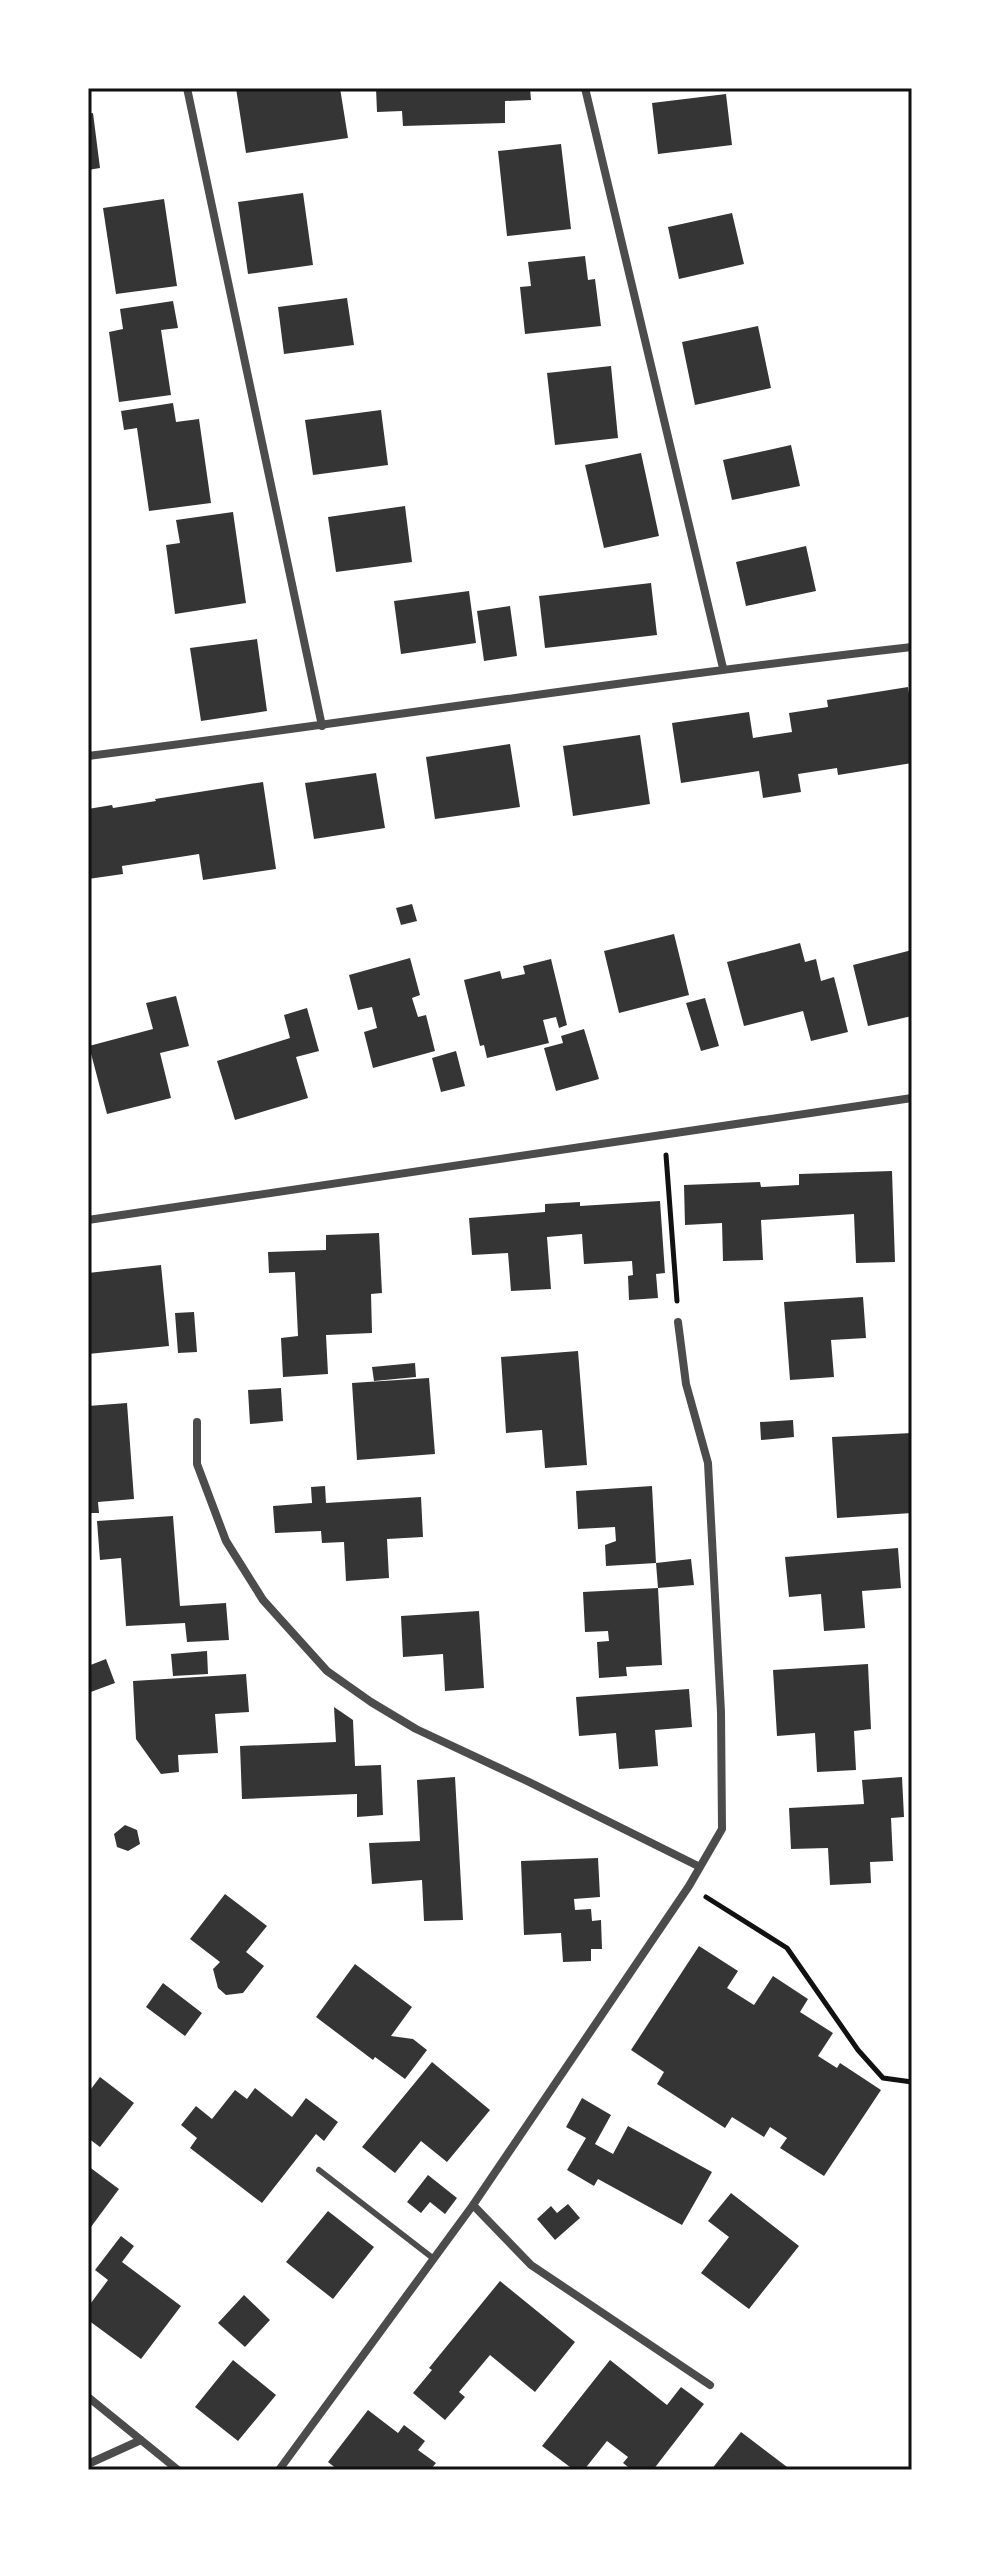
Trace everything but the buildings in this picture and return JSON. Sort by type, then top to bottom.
[{"type":"street","points":[[187,88],[322,726]]},
{"type":"street","points":[[585,88],[723,668]]},
{"type":"street","points":[[88,756],[322,726],[723,668],[912,647]]},
{"type":"street","points":[[88,1220],[912,1098]]},
{"type":"street","points":[[279,2470],[473,2205],[689,1886],[722,1829],[721,1712],[708,1463],[686,1384],[678,1322]]},
{"type":"street","points":[[197,1422],[197,1464],[226,1541],[263,1600],[327,1671],[416,1729],[700,1867]]},
{"type":"street","points":[[473,2205],[531,2265],[710,2385]]},
{"type":"street","points":[[88,2397],[178,2470]]},
{"type":"street","points":[[88,2464],[141,2440]]},
{"type":"lane","points":[[319,2170],[434,2259]]},
{"type":"path","points":[[665,1135],[678,1322]]},
{"type":"path","points":[[689,1886],[787,1948],[858,2050],[883,2078],[912,2082]]}]
